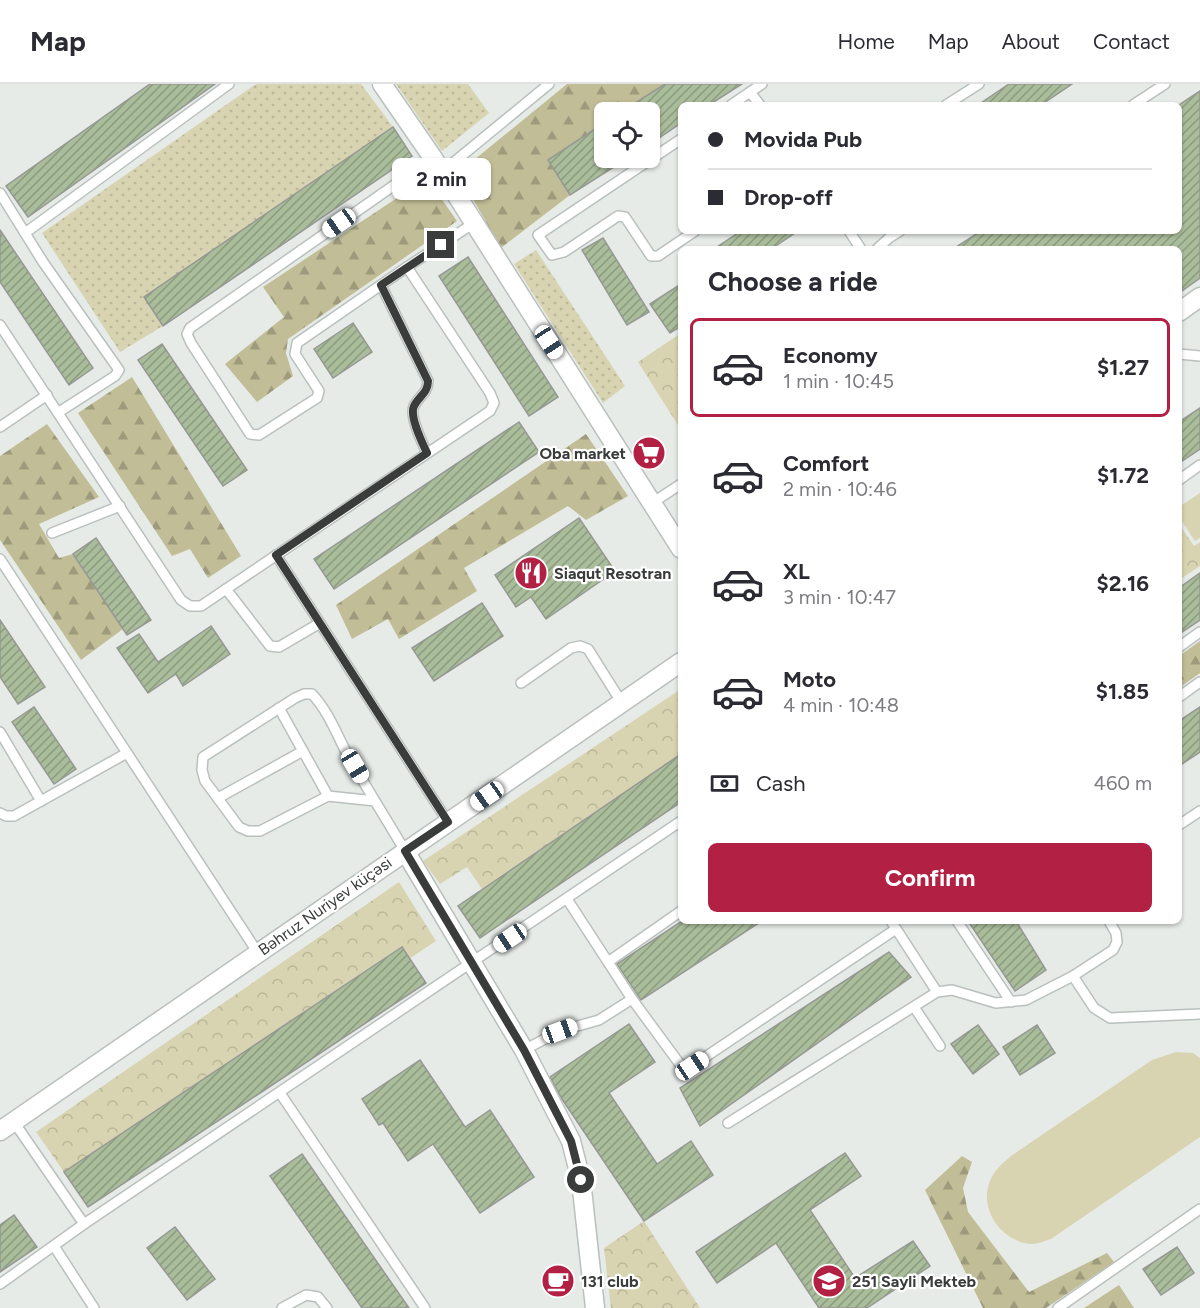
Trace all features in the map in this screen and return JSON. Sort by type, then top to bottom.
[{"type":"street","points":[[382,84],[437,165],[678,544]]},
{"type":"street","points":[[1182,310],[1200,297]]},
{"type":"street","name":"Bəhruz Nuriyev küçəsi","points":[[7,1126],[678,664]]},
{"type":"street","points":[[405,851],[524,1050],[566,1130],[578,1161],[595,1308]]},
{"type":"lane","points":[[25,233],[229,84]]},
{"type":"lane","points":[[474,223],[297,343],[295,354],[319,391],[317,398],[260,435],[250,434],[187,334],[190,328],[437,165],[549,84]]},
{"type":"lane","points":[[735,102],[762,84]]},
{"type":"lane","points":[[951,102],[979,84]]},
{"type":"lane","points":[[1138,102],[1165,84]]},
{"type":"lane","points":[[750,92],[758,102]]},
{"type":"lane","points":[[678,141],[538,236],[552,255],[564,252],[618,216],[626,217],[651,256],[658,256],[691,234]]},
{"type":"lane","points":[[0,193],[119,370],[115,376],[59,412]]},
{"type":"lane","points":[[880,246],[895,234]]},
{"type":"lane","points":[[0,325],[181,600],[190,606],[201,606],[490,411],[494,403],[490,393],[407,267]]},
{"type":"lane","points":[[381,285],[428,381],[428,389],[413,407],[413,417],[427,453]]},
{"type":"lane","points":[[1182,354],[1200,356]]},
{"type":"lane","points":[[0,427],[47,394]]},
{"type":"lane","points":[[1182,478],[1200,465]]},
{"type":"lane","points":[[651,503],[678,486]]},
{"type":"lane","points":[[52,532],[120,506]]},
{"type":"lane","points":[[276,555],[448,822]]},
{"type":"lane","points":[[0,559],[258,953]]},
{"type":"lane","points":[[226,589],[270,646],[279,647],[320,622]]},
{"type":"lane","points":[[1182,645],[1200,632]]},
{"type":"lane","points":[[521,683],[571,648],[580,646],[588,649],[622,703]]},
{"type":"lane","points":[[1182,695],[1200,682]]},
{"type":"lane","points":[[375,801],[328,796],[260,831],[239,827],[205,781],[202,770],[203,757],[279,708],[304,694],[312,694],[324,706],[345,748],[405,851]]},
{"type":"lane","points":[[279,708],[328,796]]},
{"type":"lane","points":[[0,732],[41,801]]},
{"type":"lane","points":[[218,798],[303,751]]},
{"type":"lane","points":[[0,813],[14,816],[127,753]]},
{"type":"lane","points":[[1182,823],[1200,811]]},
{"type":"lane","points":[[0,1284],[84,1224],[678,824]]},
{"type":"lane","points":[[567,899],[632,999],[679,1063],[685,1067],[692,1066],[893,925],[937,992]]},
{"type":"lane","points":[[608,962],[678,913]]},
{"type":"lane","points":[[959,924],[1011,1002]]},
{"type":"lane","points":[[728,1123],[937,992],[952,990],[996,1003],[1011,1002],[1026,1000],[1073,976],[1113,950],[1117,942],[1116,933],[1110,924]]},
{"type":"lane","points":[[1073,976],[1094,1008],[1110,1018],[1200,1014]]},
{"type":"lane","points":[[524,1050],[560,1031],[600,1020],[632,999]]},
{"type":"lane","points":[[914,1007],[940,1046]]},
{"type":"lane","points":[[280,1093],[425,1308]]},
{"type":"lane","points":[[7,1126],[84,1224]]},
{"type":"lane","points":[[1058,1308],[1200,1209]]},
{"type":"lane","points":[[54,1246],[94,1308]]},
{"type":"lane","points":[[282,1308],[306,1295],[318,1297],[327,1308]]},
{"type":"green space","points":[[256,84],[361,84],[393,127],[144,297],[163,326],[120,352],[42,233]]},
{"type":"green space","points":[[396,84],[468,84],[489,113],[442,151]]},
{"type":"green space","points":[[567,84],[665,84],[637,102],[594,102],[594,130],[548,160],[570,195],[501,248],[458,173]]},
{"type":"green space","points":[[427,178],[457,221],[288,339],[286,353],[293,376],[257,402],[225,364],[284,317],[263,287]]},
{"type":"green space","points":[[536,250],[625,386],[603,403],[514,264]]},
{"type":"green space","points":[[678,335],[678,425],[638,362]]},
{"type":"green space","points":[[132,377],[241,556],[208,578],[190,549],[172,556],[78,413]]},
{"type":"green space","points":[[47,424],[99,497],[39,524],[59,558],[73,554],[123,629],[81,660],[0,540],[0,456]]},
{"type":"green space","points":[[586,434],[628,496],[586,520],[568,506],[464,568],[477,591],[399,639],[388,619],[352,639],[336,605]]},
{"type":"green space","points":[[1200,493],[1200,538],[1195,541],[1182,522],[1182,505]]},
{"type":"green space","points":[[1182,528],[1194,546],[1200,542],[1200,566],[1182,578]]},
{"type":"green space","points":[[1200,641],[1200,673],[1182,686],[1182,654]]},
{"type":"green space","points":[[678,691],[678,756],[482,889],[467,867],[440,884],[423,861]]},
{"type":"green space","points":[[399,882],[436,941],[409,959],[401,947],[64,1172],[36,1132]]},
{"type":"green space","points":[[1176,1052],[1193,1053],[1200,1058],[1200,1137],[1051,1239],[1033,1244],[1012,1238],[1003,1231],[990,1213],[987,1203],[990,1181],[999,1167],[1011,1156],[1152,1060]]},
{"type":"green space","points":[[962,1156],[972,1162],[963,1188],[968,1212],[1029,1292],[1107,1253],[1114,1262],[1046,1308],[983,1308],[925,1190]]},
{"type":"green space","points":[[644,1221],[700,1308],[611,1308],[604,1248]]},
{"type":"green space","points":[[1119,1285],[1134,1308],[1084,1308]]},
{"type":"building","points":[[150,84],[215,84],[28,217],[6,186]]},
{"type":"building","points":[[665,84],[742,84],[714,102],[678,102],[678,125],[660,137],[660,102],[637,102]]},
{"type":"building","points":[[1009,84],[1072,84],[1045,102],[982,102]]},
{"type":"building","points":[[1200,91],[1200,278],[1182,291],[1182,246],[958,246],[976,234],[1182,234],[1182,103]]},
{"type":"building","points":[[393,127],[412,156],[163,326],[144,297]]},
{"type":"building","points":[[594,130],[594,168],[612,168],[570,195],[548,160]]},
{"type":"building","points":[[0,230],[93,368],[69,385],[0,282]]},
{"type":"building","points":[[736,234],[794,234],[776,246],[718,246]]},
{"type":"building","points":[[603,238],[649,312],[627,325],[582,250]]},
{"type":"building","points":[[468,257],[558,397],[529,416],[439,276]]},
{"type":"building","points":[[678,286],[678,328],[670,333],[650,304]]},
{"type":"building","points":[[353,323],[372,352],[333,378],[314,349]]},
{"type":"building","points":[[162,344],[247,470],[223,486],[138,360]]},
{"type":"building","points":[[1200,408],[1200,449],[1182,461],[1182,420]]},
{"type":"building","points":[[519,422],[539,452],[334,589],[314,559]]},
{"type":"building","points":[[579,518],[615,571],[546,619],[531,597],[516,607],[495,575]]},
{"type":"building","points":[[96,538],[151,620],[127,635],[73,554]]},
{"type":"building","points":[[1200,573],[1200,620],[1182,632],[1182,586]]},
{"type":"building","points":[[482,603],[503,636],[434,681],[412,648]]},
{"type":"building","points":[[0,620],[45,687],[18,704],[0,677]]},
{"type":"building","points":[[211,626],[230,654],[183,686],[176,674],[148,693],[117,648],[139,634],[158,662]]},
{"type":"building","points":[[34,707],[76,769],[54,784],[12,722]]},
{"type":"building","points":[[1200,707],[1200,752],[1182,764],[1182,719]]},
{"type":"building","points":[[678,756],[678,804],[480,938],[458,906]]},
{"type":"building","points":[[678,924],[757,924],[641,1000],[617,964]]},
{"type":"building","points":[[970,924],[1018,924],[1046,970],[1015,991]]},
{"type":"building","points":[[402,947],[426,983],[88,1207],[64,1172]]},
{"type":"building","points":[[889,952],[911,977],[700,1126],[680,1088]]},
{"type":"building","points":[[629,1024],[655,1062],[609,1093],[657,1164],[691,1141],[713,1175],[644,1221],[562,1099],[550,1077]]},
{"type":"building","points":[[978,1025],[999,1054],[973,1074],[951,1044]]},
{"type":"building","points":[[1037,1025],[1055,1053],[1020,1075],[1003,1047]]},
{"type":"building","points":[[420,1060],[465,1127],[490,1110],[534,1177],[480,1213],[433,1144],[408,1161],[383,1123],[379,1125],[362,1099]]},
{"type":"building","points":[[845,1153],[861,1176],[810,1210],[855,1278],[913,1241],[930,1266],[867,1308],[819,1308],[776,1243],[717,1283],[696,1252]]},
{"type":"building","points":[[302,1154],[409,1308],[362,1308],[270,1176]]},
{"type":"building","points":[[14,1215],[37,1247],[0,1272],[0,1225]]},
{"type":"building","points":[[175,1227],[215,1279],[187,1300],[147,1248]]},
{"type":"building","points":[[1177,1247],[1194,1273],[1161,1295],[1143,1269]]},
{"type":"place","name":"Oba market","points":[[649,453]]},
{"type":"place","name":"Siaqut Resotran","points":[[531,573]]},
{"type":"place","name":"131 club","points":[[558,1281]]},
{"type":"place","name":"251 Sayli Mekteb","points":[[829,1281]]},
{"type":"route","points":[[441,245],[381,285],[428,381],[428,389],[413,407],[413,417],[427,453],[276,555],[448,822],[405,851],[524,1050],[571,1141],[578,1161],[581,1180]]}]
